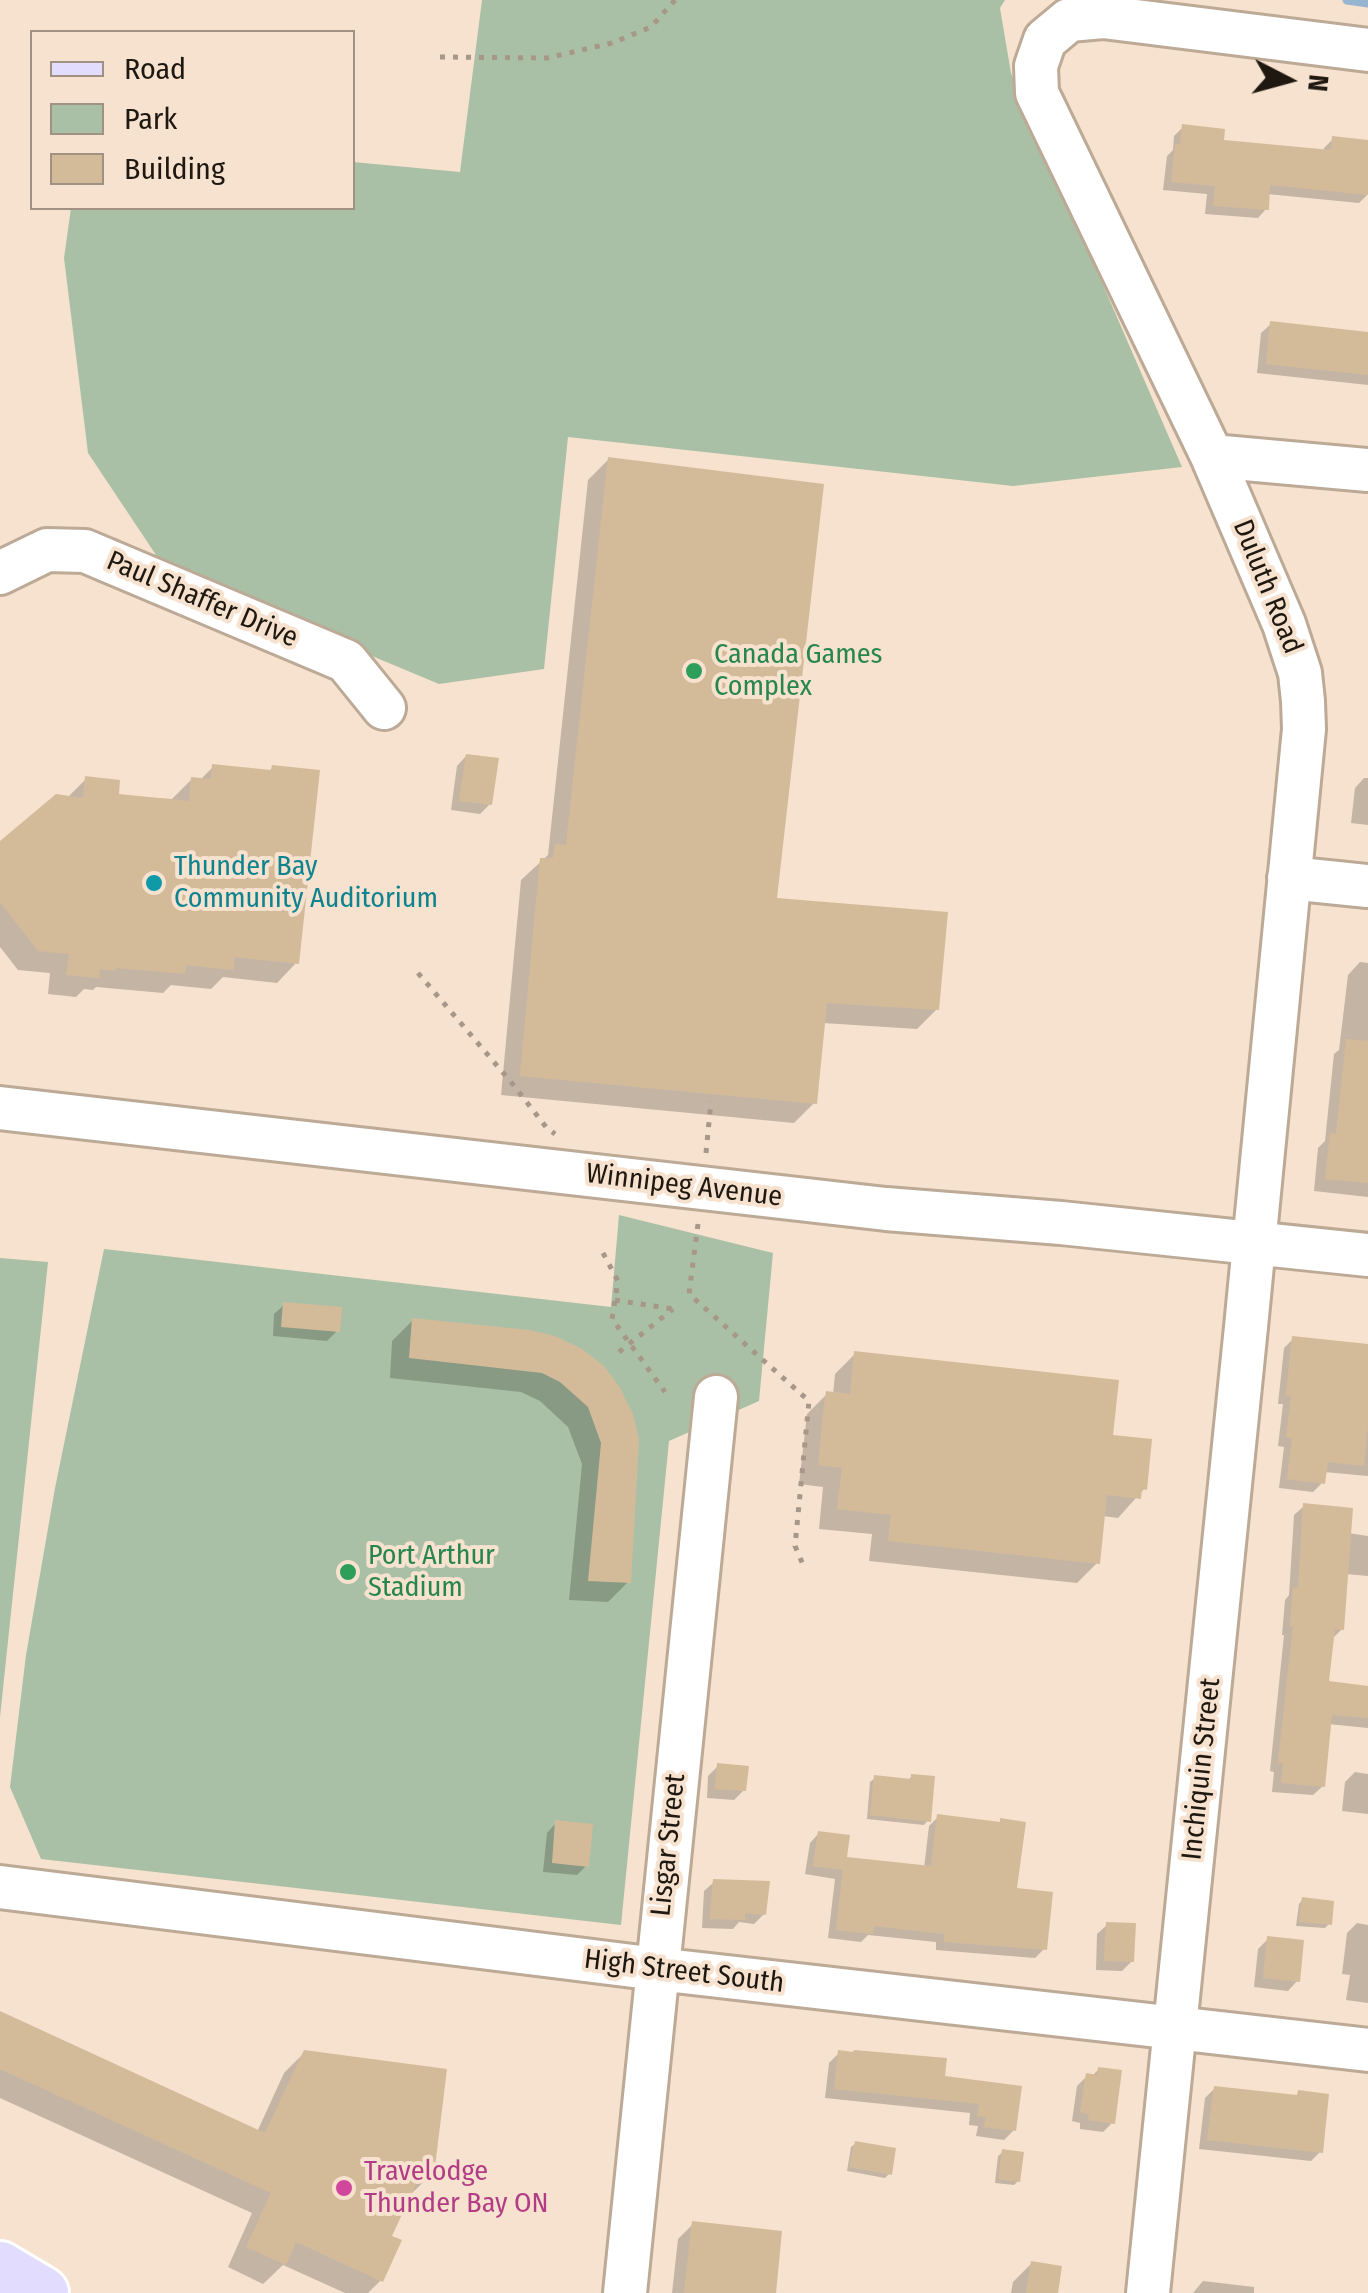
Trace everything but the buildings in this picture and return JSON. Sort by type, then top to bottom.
[{"type":"main road","points":[[0,2268],[42,2293]]},
{"type":"street","name":"Duluth Road","points":[[1253,1244],[1304,729],[1300,673],[1284,624],[1212,456],[1037,93],[1036,66],[1044,40],[1069,20],[1103,17],[1368,50]]},
{"type":"street","points":[[1212,456],[1368,470]]},
{"type":"street","name":"Paul Shaffer Drive","points":[[0,573],[47,550],[84,551],[346,662],[384,708]]},
{"type":"street","points":[[1289,878],[1368,886]]},
{"type":"street","name":"Winnipeg Avenue","points":[[0,1108],[886,1209],[1061,1223],[1368,1256]]},
{"type":"street","name":"Inchiquin Street","points":[[1148,2293],[1253,1244]]},
{"type":"street","name":"Lisgar Street","points":[[625,2293],[716,1397]]},
{"type":"street","name":"High Street South","points":[[0,1887],[657,1969],[1368,2050]]},
{"type":"path","points":[[440,56],[548,58],[612,43],[651,28],[675,0]]},
{"type":"path","points":[[418,973],[546,1128],[561,1138]]},
{"type":"path","points":[[711,1101],[689,1294],[809,1401],[795,1546],[804,1567]]},
{"type":"path","points":[[602,1253],[618,1281],[612,1319],[665,1392]]},
{"type":"path","points":[[615,1300],[674,1309],[619,1352]]},
{"type":"green space","points":[[482,0],[1005,0],[1000,8],[1011,73],[1182,467],[1013,486],[568,437],[544,669],[439,684],[166,570],[88,453],[64,258],[71,210],[355,210],[355,162],[460,172]]},
{"type":"green space","name":"Port Arthur Stadium","points":[[619,1215],[773,1253],[759,1401],[669,1441],[621,1925],[41,1859],[10,1787],[26,1655],[55,1488],[104,1249],[611,1307]]},
{"type":"green space","points":[[0,1258],[48,1262],[0,1717]]},
{"type":"waterway","points":[[1347,0],[1368,3]]},
{"type":"place","name":"Canada Games Complex","points":[[694,671]]},
{"type":"place","name":"Thunder Bay Community Auditorium","points":[[154,883]]},
{"type":"place","name":"Port Arthur Stadium","points":[[348,1572]]},
{"type":"place","name":"Travelodge Thunder Bay ON","points":[[344,2188]]}]
